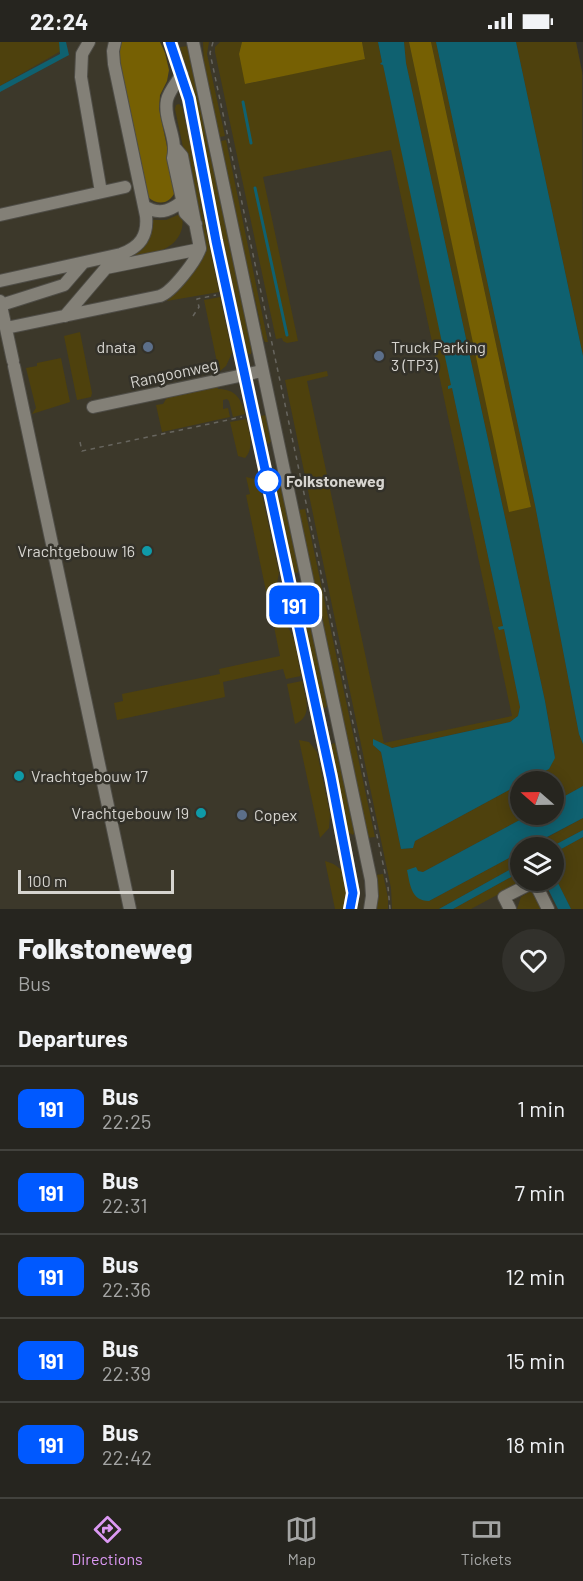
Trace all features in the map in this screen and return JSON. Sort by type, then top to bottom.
[{"type":"street","points":[[89,42],[82,54],[81,77],[101,192]]},
{"type":"street","points":[[0,281],[121,254],[140,243],[147,229],[114,64],[115,42]]},
{"type":"street","points":[[171,42],[182,74],[200,155],[320,726],[353,893],[350,909]]},
{"type":"street","points":[[176,42],[182,42]]},
{"type":"street","points":[[192,42],[372,884],[370,909]]},
{"type":"street","points":[[6,328],[163,295],[197,256],[200,249],[196,225],[186,198],[182,156],[176,149],[167,104],[182,74]]},
{"type":"street","points":[[0,215],[125,187]]},
{"type":"street","points":[[144,206],[150,210],[162,212],[171,209],[186,198]]},
{"type":"street","points":[[65,316],[106,268],[200,249]]},
{"type":"street","points":[[83,263],[63,285],[0,303],[130,909]]},
{"type":"street","name":"Rangoonweg","points":[[93,407],[262,371]]},
{"type":"street","points":[[264,464],[282,461]]},
{"type":"street","points":[[294,601],[311,597]]},
{"type":"street","points":[[320,726],[337,722]]},
{"type":"street","points":[[345,851],[364,847]]},
{"type":"street","points":[[510,909],[504,897],[534,883],[548,909]]},
{"type":"path","points":[[213,42],[210,57],[388,886],[390,909]]},
{"type":"path","points":[[193,316],[199,307],[197,299],[227,292]]},
{"type":"path","points":[[80,442],[82,451],[254,415]]},
{"type":"shaded area","points":[[0,42],[576,42],[583,75],[583,909],[0,909]]},
{"type":"shaded area","points":[[0,42],[59,42],[61,51],[0,86]]},
{"type":"shaded area","points":[[120,42],[160,42],[165,53],[169,70],[167,81],[160,95],[159,109],[176,189],[171,198],[165,202],[156,202],[148,197],[117,59]]},
{"type":"shaded area","points":[[203,42],[209,42],[207,54],[225,136],[220,137],[221,141],[226,140],[268,342],[265,342],[258,327],[261,326],[251,282],[248,282],[204,64]]},
{"type":"shaded area","points":[[220,42],[242,42],[239,54],[246,84],[365,58],[362,42],[378,42],[382,62],[380,65],[383,64],[452,385],[448,388],[452,388],[503,626],[499,629],[504,629],[520,707],[518,716],[510,722],[391,748],[373,740],[373,745],[381,752],[401,849],[413,848],[415,841],[510,789],[510,825],[423,872],[418,871],[429,901],[510,857],[510,870],[439,909],[392,909],[391,888],[285,380],[327,371],[328,376],[307,381],[384,743],[512,716],[391,150],[263,177],[298,341],[287,343],[282,338],[276,339],[215,47]]},
{"type":"shaded area","points":[[242,42],[362,42],[365,59],[245,84],[239,54]]},
{"type":"shaded area","points":[[404,42],[409,42],[510,511],[531,507],[431,42],[436,42],[535,505],[579,734],[583,744],[583,786],[564,796],[564,771],[545,771],[549,769],[555,755],[545,701],[406,63]]},
{"type":"shaded area","points":[[409,42],[431,42],[531,507],[509,512]]},
{"type":"shaded area","points":[[516,42],[576,42],[582,72],[583,356]]},
{"type":"shaded area","points":[[188,46],[252,348],[251,354],[247,354],[245,350],[180,47]]},
{"type":"shaded area","points":[[179,104],[182,107],[203,201],[200,202],[219,292],[167,301],[205,251],[175,109]]},
{"type":"shaded area","points":[[180,214],[182,228],[174,243],[151,254],[126,259],[139,252],[148,242],[152,220],[166,220]]},
{"type":"shaded area","points":[[220,297],[232,353],[226,366],[219,372],[204,300]]},
{"type":"shaded area","points":[[80,332],[92,393],[91,397],[77,400],[64,336]]},
{"type":"shaded area","points":[[61,358],[70,402],[32,414],[36,408],[26,368]]},
{"type":"shaded area","points":[[217,386],[218,389],[224,389],[236,396],[245,414],[233,417],[227,399],[223,400],[223,409],[228,408],[230,417],[162,432],[156,405],[163,404],[168,396]]},
{"type":"shaded area","points":[[267,415],[272,440],[269,444],[264,441],[259,416]]},
{"type":"shaded area","points":[[246,419],[251,444],[245,458],[238,456],[230,422]]},
{"type":"shaded area","points":[[246,477],[255,479],[260,486],[279,573],[276,588],[267,596],[246,495],[250,494]]},
{"type":"shaded area","points":[[277,480],[282,484],[299,571],[297,573],[293,572],[274,483]]},
{"type":"shaded area","points":[[305,509],[375,837],[367,838],[297,510]]},
{"type":"shaded area","points":[[272,617],[280,620],[291,632],[301,676],[286,679],[283,669],[223,682],[225,697],[117,720],[114,703],[123,701],[122,694],[220,674],[219,669],[280,656]]},
{"type":"shaded area","points":[[308,626],[313,630],[328,703],[326,708],[322,707],[305,630]]},
{"type":"shaded area","points":[[302,681],[307,706],[305,716],[295,724],[287,684]]},
{"type":"shaded area","points":[[299,740],[309,742],[317,752],[330,814],[329,828],[320,838]]},
{"type":"shaded area","points":[[334,743],[356,831],[353,835],[348,832],[330,749]]},
{"type":"shaded area","points":[[583,818],[583,830],[564,840],[564,837],[548,837]]},
{"type":"shaded area","points":[[583,837],[583,909],[571,909],[562,891],[564,891],[564,847]]},
{"type":"shaded area","points":[[325,861],[339,868],[346,879],[348,893],[345,909],[335,909]]},
{"type":"shaded area","points":[[383,874],[388,909],[374,909],[375,875]]},
{"type":"shaded area","points":[[510,878],[510,888],[471,909],[453,909]]},
{"type":"shaded area","points":[[532,891],[545,909],[517,909],[521,897]]},
{"type":"water","points":[[59,42],[66,42],[69,55],[0,92],[0,86],[60,54]]},
{"type":"water","points":[[378,42],[404,42],[406,63],[545,701],[555,758],[549,769],[545,771],[510,771],[510,789],[415,841],[413,848],[401,849],[381,752],[373,745],[373,739],[392,748],[510,722],[518,716],[520,707],[504,629],[499,630],[498,627],[503,626],[452,388],[448,389],[451,385],[383,65],[380,64],[382,62]]},
{"type":"water","points":[[436,42],[516,42],[583,356],[583,744],[579,734],[535,505]]},
{"type":"water","points":[[583,786],[583,818],[547,837],[510,837],[510,857],[429,901],[418,898],[412,891],[407,870],[416,867],[418,871],[423,872],[510,825],[564,825],[564,796]]},
{"type":"water","points":[[583,830],[583,837],[564,847],[564,840]]},
{"type":"water","points":[[510,870],[510,878],[453,909],[439,909]]},
{"type":"water","points":[[549,891],[562,891],[571,909],[558,909]]},
{"type":"waterway","points":[[243,102],[251,143]]},
{"type":"waterway","points":[[255,188],[287,335]]},
{"type":"bus line","name":"191","points":[[170,42],[189,99],[216,241],[331,777],[353,893],[350,909]]},
{"type":"place","name":"dnata","points":[[148,347]]},
{"type":"place","name":"Truck Parking 3 (TP3)","points":[[379,356]]},
{"type":"place","name":"Folkstoneweg","points":[[268,481]]},
{"type":"place","name":"Vrachtgebouw 16","points":[[147,551]]},
{"type":"place","name":"Vrachtgebouw 17","points":[[19,776]]},
{"type":"place","name":"Vrachtgebouw 19","points":[[201,813]]},
{"type":"place","name":"Copex","points":[[242,815]]}]
